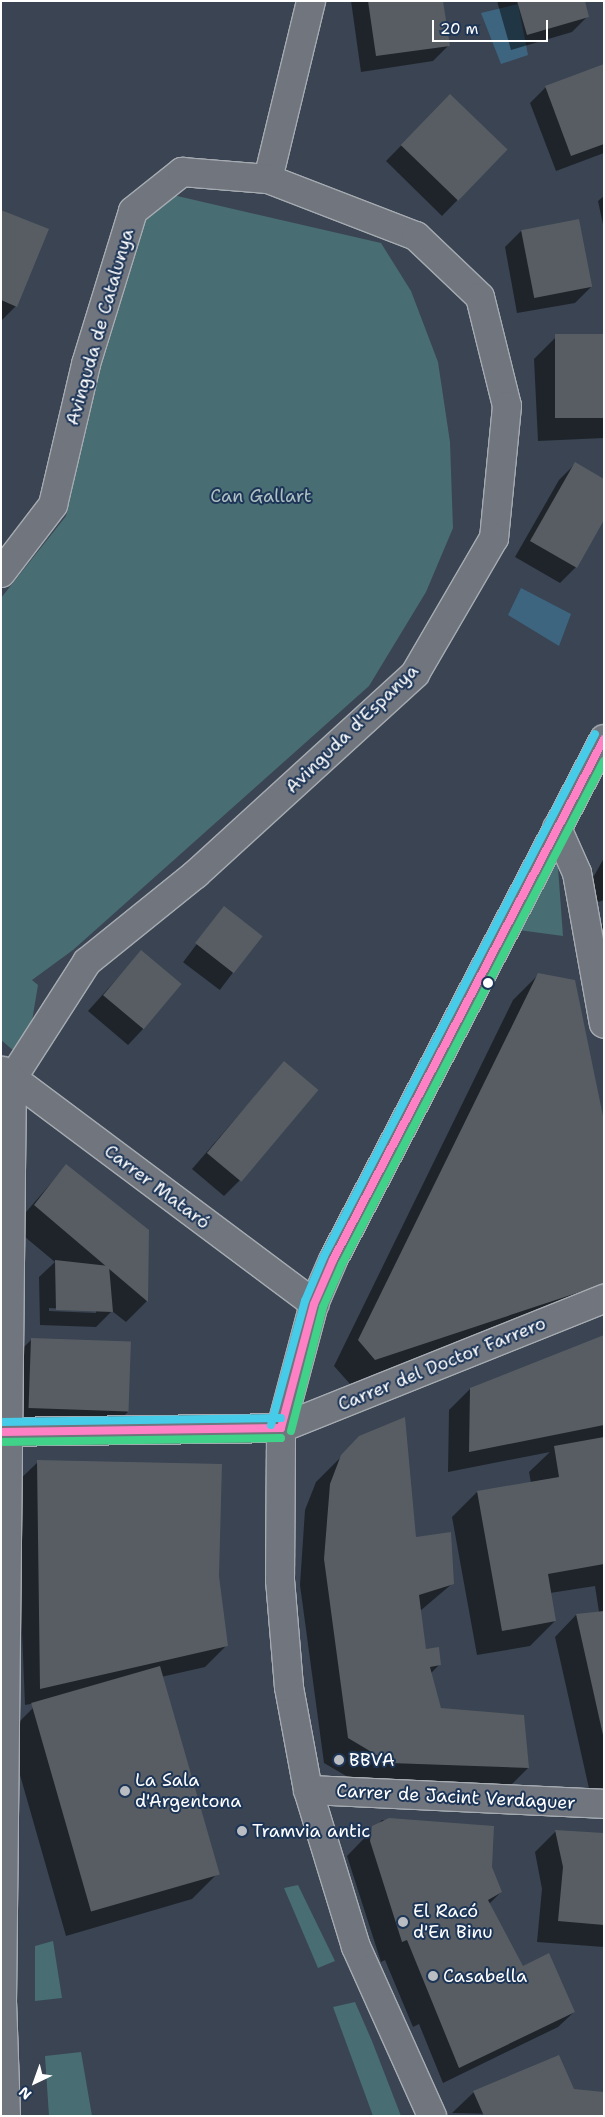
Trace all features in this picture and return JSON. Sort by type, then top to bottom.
[{"type":"street","points":[[268,179],[311,1]]},
{"type":"street","name":"Avinguda de Catalunya","points":[[1,574],[53,505],[86,364],[133,211],[182,172],[268,179]]},
{"type":"street","name":"Avinguda d'Espanya","points":[[5,1076],[87,962],[196,874],[415,674],[494,538],[507,406],[480,297],[416,236],[268,179]]},
{"type":"street","points":[[432,2116],[356,1947],[308,1790],[289,1687],[280,1580],[281,1428],[314,1304],[557,828],[601,749]]},
{"type":"street","points":[[557,828],[577,873],[604,1024]]},
{"type":"street","points":[[5,1076],[6,1432],[2,2004],[6,2116]]},
{"type":"street","name":"Carrer Mataró","points":[[5,1076],[314,1304]]},
{"type":"street","name":"Carrer del Doctor Farrero","points":[[281,1428],[604,1299]]},
{"type":"street","points":[[6,1432],[281,1428]]},
{"type":"street","name":"Carrer de Jacint Verdaguer","points":[[308,1790],[604,1804]]},
{"type":"green space","name":"Can Gallart","points":[[173,195],[381,243],[411,291],[438,362],[450,442],[453,528],[426,592],[369,686],[73,950],[32,980],[38,985],[29,1039],[21,1057],[1,1040],[1,598],[66,516],[133,211]]},
{"type":"green space","points":[[556,840],[563,936],[511,929]]},
{"type":"green space","points":[[298,1885],[335,1961],[318,1968],[284,1888]]},
{"type":"green space","points":[[53,1941],[62,1998],[35,2001],[35,1946]]},
{"type":"green space","points":[[355,2002],[401,2116],[373,2116],[333,2007]]},
{"type":"green space","points":[[81,2052],[92,2116],[49,2116],[45,2056]]},
{"type":"water","points":[[518,4],[528,55],[501,64],[481,13]]},
{"type":"water","points":[[521,588],[571,614],[559,646],[508,615]]},
{"type":"building","points":[[368,1],[443,1],[450,46],[376,56]]},
{"type":"building","points":[[517,1],[585,1],[589,17],[527,35]]},
{"type":"building","points":[[604,64],[604,144],[571,156],[545,86]]},
{"type":"building","points":[[450,94],[508,150],[458,201],[401,145]]},
{"type":"building","points":[[1,210],[49,229],[17,307],[1,300]]},
{"type":"building","points":[[579,219],[592,287],[534,298],[521,230]]},
{"type":"building","points":[[555,334],[604,334],[604,418],[555,418]]},
{"type":"building","points":[[575,462],[604,479],[604,520],[577,568],[530,541]]},
{"type":"building","points":[[224,906],[263,936],[234,973],[195,943]]},
{"type":"building","points":[[141,950],[182,984],[144,1029],[103,995]]},
{"type":"building","points":[[538,973],[575,980],[604,1121],[604,1284],[375,1360],[358,1340]]},
{"type":"building","points":[[284,1061],[318,1090],[241,1182],[207,1153]]},
{"type":"building","points":[[66,1164],[149,1230],[148,1302],[34,1205]]},
{"type":"building","points":[[55,1260],[109,1266],[113,1312],[56,1310]]},
{"type":"building","points":[[604,1335],[604,1425],[469,1452],[470,1388]]},
{"type":"building","points":[[31,1338],[131,1341],[128,1411],[29,1408]]},
{"type":"building","points":[[405,1417],[416,1537],[451,1532],[454,1584],[419,1595],[426,1649],[439,1647],[441,1665],[430,1667],[441,1708],[524,1715],[529,1768],[390,1763],[348,1738],[324,1559],[330,1484],[341,1455],[359,1436]]},
{"type":"building","points":[[604,1437],[604,1564],[548,1574],[556,1621],[502,1631],[477,1491],[559,1477],[554,1446]]},
{"type":"building","points":[[37,1460],[222,1464],[219,1576],[228,1646],[40,1689]]},
{"type":"building","points":[[604,1611],[604,1735],[603,1735],[576,1614]]},
{"type":"building","name":"La Sala d'Argentona","points":[[160,1666],[220,1875],[91,1912],[31,1703]]},
{"type":"building","points":[[389,1818],[494,1826],[492,1867],[502,1892],[488,1900],[523,1966],[549,1953],[575,2012],[459,2068],[407,1940],[402,1942],[370,1841],[372,1826]]},
{"type":"building","points":[[555,1830],[604,1833],[604,1925],[558,1921],[563,1867]]},
{"type":"building","points":[[559,2055],[574,2089],[604,2092],[604,2116],[484,2116],[473,2091]]},
{"type":"transit line","points":[[271,1425],[305,1301],[324,1256],[595,734]]},
{"type":"transit line","points":[[281,1428],[314,1304],[333,1260],[604,739]]},
{"type":"transit line","points":[[291,1431],[323,1307],[342,1264],[604,761]]},
{"type":"transit line","points":[[1,1422],[281,1418]]},
{"type":"transit line","points":[[1,1432],[281,1428]]},
{"type":"transit line","points":[[1,1442],[281,1438]]},
{"type":"place","name":"BBVA","points":[[339,1760]]},
{"type":"place","name":"La Sala d'Argentona","points":[[125,1791]]},
{"type":"place","name":"Tramvia antic","points":[[242,1831]]},
{"type":"place","name":"El Racó d'En Binu","points":[[403,1922]]},
{"type":"place","name":"Casabella","points":[[433,1976]]}]
